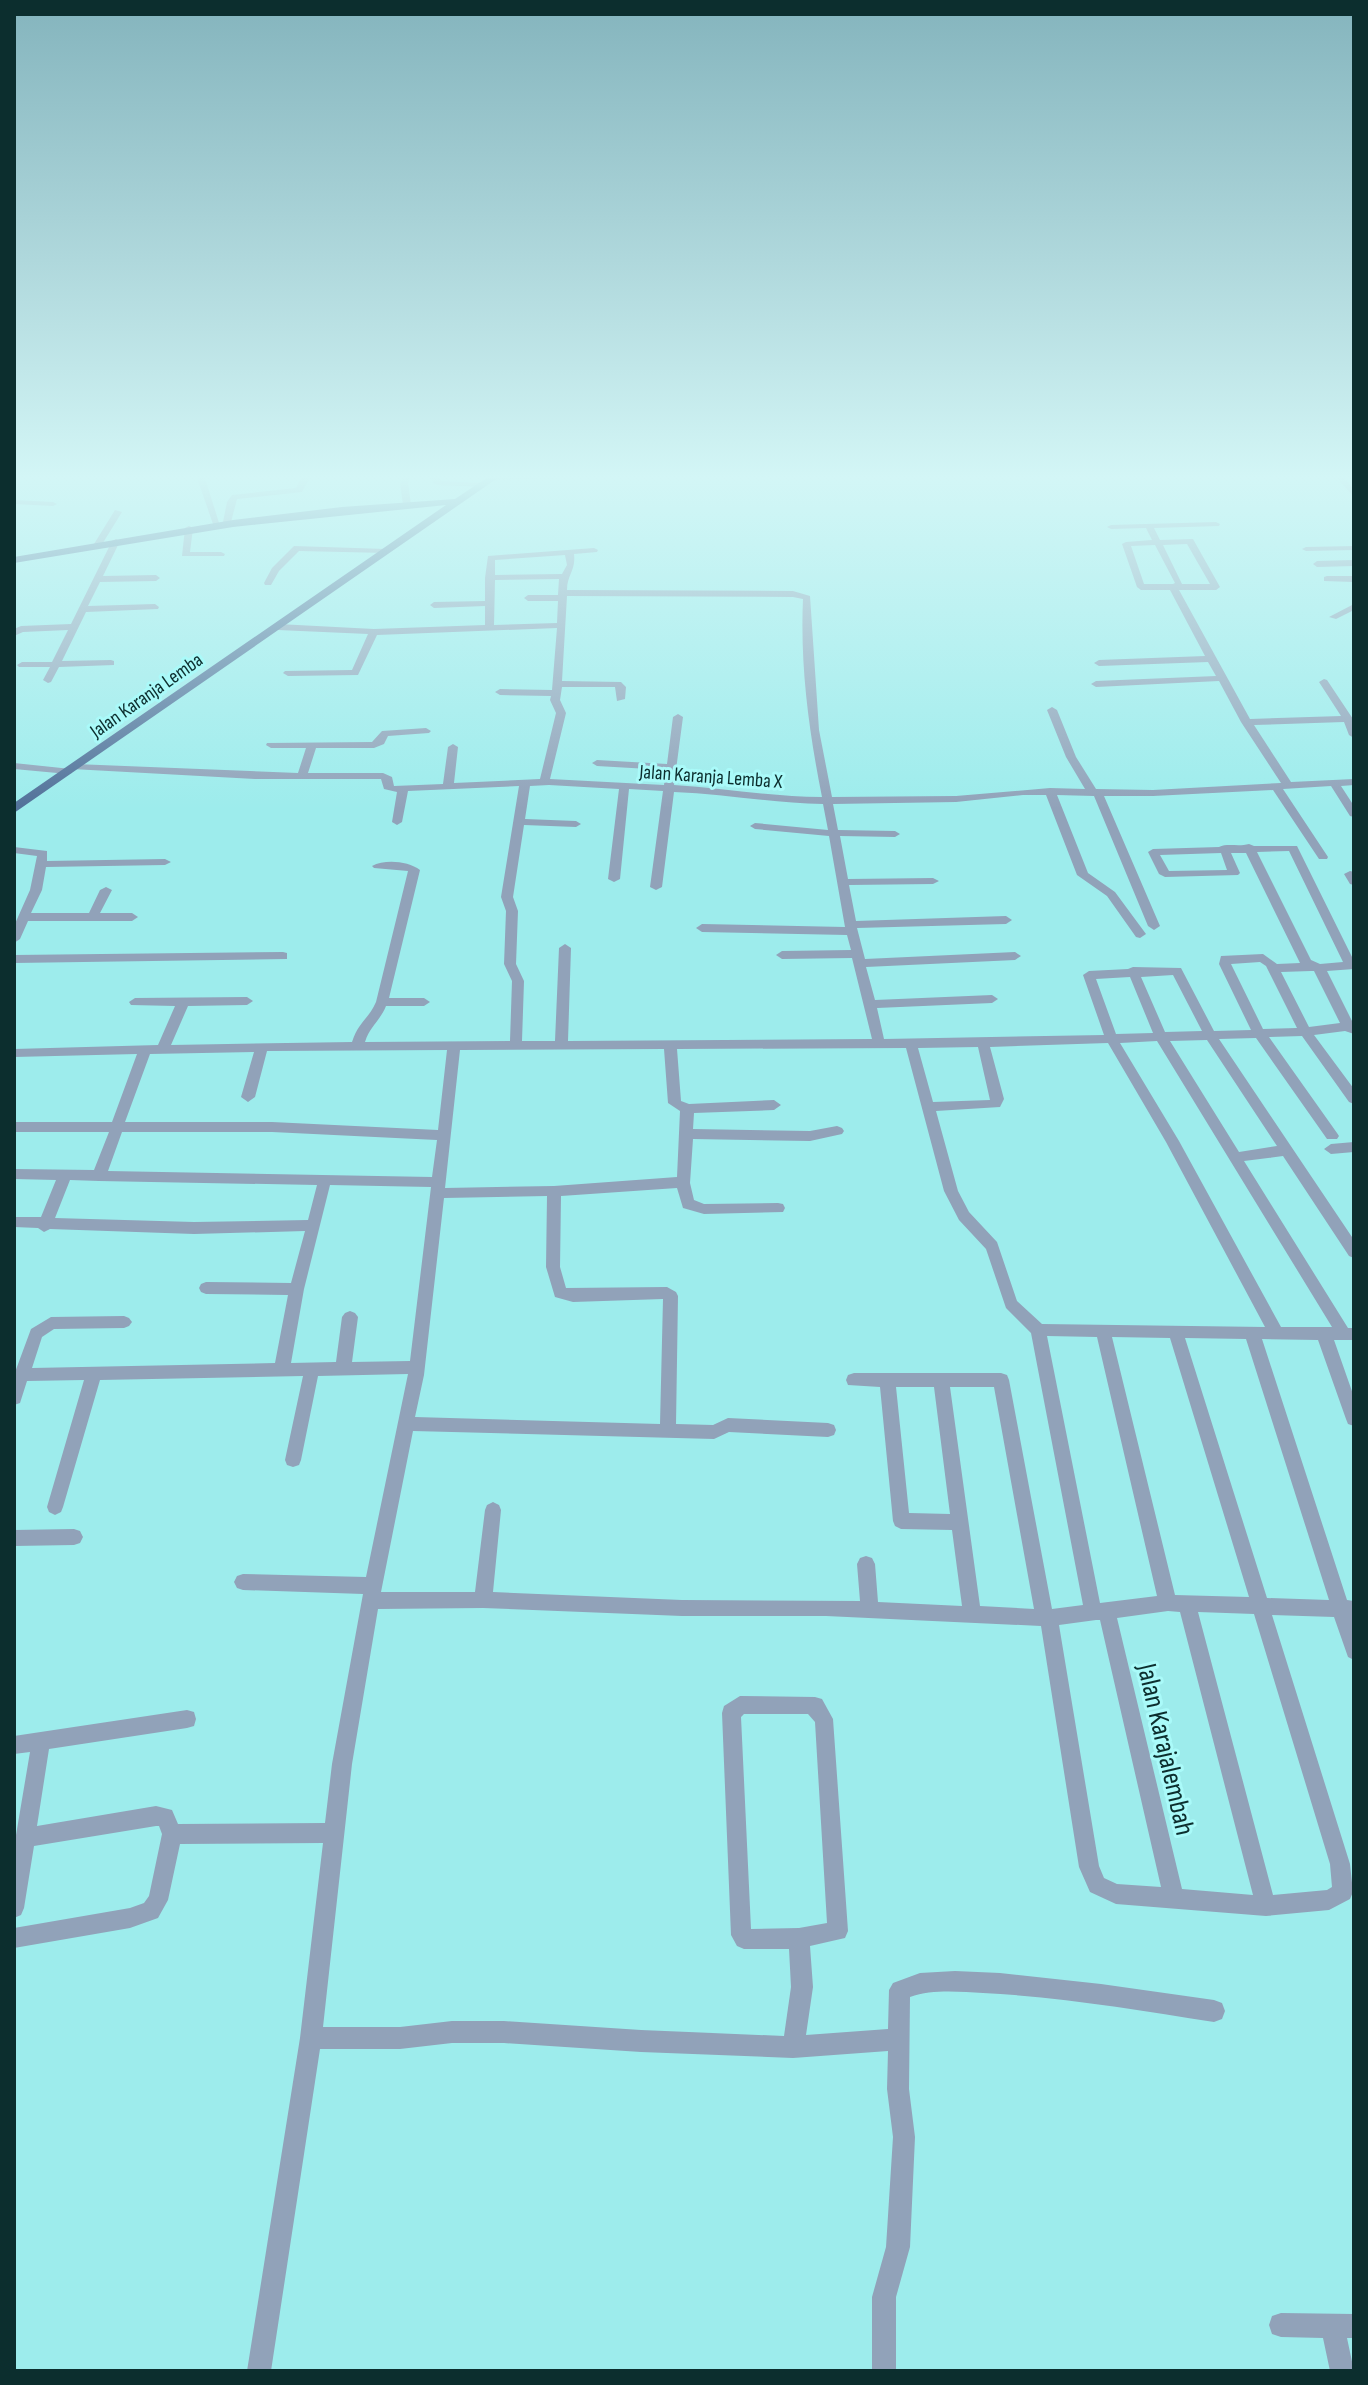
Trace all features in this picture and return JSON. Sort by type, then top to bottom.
[{"type":"main road","name":"Jalan Karanja Lemba","points":[[14,809],[336,586]]},
{"type":"street","points":[[48,680],[96,586]]},
{"type":"street","points":[[489,586],[489,627]]},
{"type":"street","points":[[544,782],[561,713],[555,700],[563,586]]},
{"type":"street","points":[[1141,586],[1174,589],[1202,586]]},
{"type":"street","points":[[1174,589],[1323,857]]},
{"type":"street","points":[[528,598],[563,595],[805,597],[808,603],[806,627],[810,694],[833,834],[851,928],[879,1044]]},
{"type":"street","points":[[434,605],[489,603]]},
{"type":"street","points":[[85,609],[155,607]]},
{"type":"street","points":[[1333,617],[1354,607]]},
{"type":"street","points":[[278,627],[374,632],[562,625]]},
{"type":"street","points":[[14,633],[19,629],[74,627]]},
{"type":"street","points":[[288,673],[355,673],[374,632]]},
{"type":"street","points":[[1099,663],[1211,659]]},
{"type":"street","points":[[22,665],[111,663]]},
{"type":"street","points":[[1096,684],[1224,678]]},
{"type":"street","points":[[1324,682],[1348,713],[1354,735]]},
{"type":"street","points":[[500,692],[618,684],[621,687],[620,699]]},
{"type":"street","points":[[1052,710],[1071,757],[1095,792],[1154,926]]},
{"type":"street","points":[[1246,722],[1348,713]]},
{"type":"street","points":[[656,887],[678,717]]},
{"type":"street","points":[[271,745],[374,745],[385,733],[426,731]]},
{"type":"street","points":[[302,776],[312,745]]},
{"type":"street","points":[[448,787],[453,747]]},
{"type":"street","points":[[597,763],[671,767]]},
{"type":"street","name":"Jalan Karanja Lemba X","points":[[14,766],[383,776],[387,778],[389,788],[403,789],[544,782],[722,791],[764,798],[828,802],[940,800],[1050,791],[1283,787],[1354,782]]},
{"type":"street","points":[[516,1046],[518,976],[510,964],[512,911],[507,897],[525,784]]},
{"type":"street","points":[[1335,784],[1354,814]]},
{"type":"street","points":[[614,879],[624,788]]},
{"type":"street","points":[[397,822],[403,789]]},
{"type":"street","points":[[1050,791],[1083,875],[1111,894],[1140,934]]},
{"type":"street","points":[[519,822],[576,824]]},
{"type":"street","points":[[755,826],[833,834],[895,834]]},
{"type":"street","points":[[1224,848],[1234,873],[1165,874],[1153,852],[1224,848],[1289,846],[1294,849],[1352,965],[1273,968]]},
{"type":"street","points":[[14,1053],[262,1047],[983,1043],[1351,1029],[1315,967],[1306,963],[1249,847]]},
{"type":"street","points":[[14,850],[42,851],[36,890],[14,939]]},
{"type":"street","points":[[41,864],[165,862]]},
{"type":"street","points":[[357,1048],[361,1029],[376,1016],[382,1002],[414,870],[407,866],[378,866]]},
{"type":"street","points":[[844,882],[933,881]]},
{"type":"street","points":[[93,917],[106,890]]},
{"type":"street","points":[[25,917],[132,917]]},
{"type":"street","points":[[702,928],[851,928],[1006,920]]},
{"type":"street","points":[[561,1047],[565,948]]},
{"type":"street","points":[[782,955],[858,959],[1015,956]]},
{"type":"street","points":[[14,959],[283,956]]},
{"type":"street","points":[[1354,1099],[1305,1032],[1273,968],[1263,958],[1227,958],[1224,961],[1259,1033],[1332,1143],[1354,1147]]},
{"type":"street","points":[[1133,971],[1161,1037],[1349,1334]]},
{"type":"street","points":[[1276,1332],[1172,1141],[1111,1038],[1089,976],[1133,971],[1177,971],[1210,1035],[1354,1252]]},
{"type":"street","points":[[869,1004],[992,999]]},
{"type":"street","points":[[135,1002],[247,1001]]},
{"type":"street","points":[[162,1051],[183,1002]]},
{"type":"street","points":[[382,1002],[424,1002]]},
{"type":"street","points":[[929,1107],[995,1104],[997,1099],[983,1043]]},
{"type":"street","points":[[911,1044],[951,1191],[964,1216],[992,1246],[1011,1304],[1038,1330],[1349,1334]]},
{"type":"street","points":[[670,1046],[675,1103],[687,1109],[774,1105]]},
{"type":"street","points":[[248,1097],[262,1047]]},
{"type":"street","points":[[302,1064],[305,1047]]},
{"type":"street","points":[[259,2371],[311,2038],[342,1764],[417,1367],[454,1048]]},
{"type":"street","points":[[99,1176],[145,1051]]},
{"type":"street","points":[[687,1109],[689,1134],[682,1182],[685,1196],[693,1208],[778,1208]]},
{"type":"street","points":[[14,1127],[272,1127],[442,1135]]},
{"type":"street","points":[[689,1134],[810,1136],[837,1131]]},
{"type":"street","points":[[1237,1157],[1287,1150]]},
{"type":"street","points":[[14,1174],[325,1179],[436,1188],[554,1191],[682,1182]]},
{"type":"street","points":[[44,1226],[65,1176]]},
{"type":"street","points":[[282,1370],[297,1289],[325,1179]]},
{"type":"street","points":[[554,1191],[553,1267],[560,1293],[573,1296],[667,1293],[671,1296],[668,1430]]},
{"type":"street","points":[[14,1222],[44,1226],[194,1228],[313,1225]]},
{"type":"street","points":[[206,1288],[297,1289]]},
{"type":"street","points":[[343,1368],[350,1317]]},
{"type":"street","points":[[14,1398],[36,1333],[46,1325],[124,1322]]},
{"type":"street","name":"Jalan Karajalembah","points":[[1038,1330],[1100,1612],[1174,1899]]},
{"type":"street","points":[[1103,1330],[1266,1906]]},
{"type":"street","points":[[854,1380],[1001,1380],[1047,1618],[1089,1867],[1097,1885],[1116,1894],[1266,1906],[1329,1900],[1343,1892],[1340,1864],[1175,1330]]},
{"type":"street","points":[[1252,1333],[1347,1609],[1354,1651]]},
{"type":"street","points":[[1324,1334],[1354,1419]]},
{"type":"street","points":[[22,1375],[417,1367]]},
{"type":"street","points":[[293,1460],[312,1369]]},
{"type":"street","points":[[55,1507],[94,1374]]},
{"type":"street","points":[[887,1380],[901,1521],[960,1522]]},
{"type":"street","points":[[941,1380],[972,1615]]},
{"type":"street","points":[[408,1424],[714,1432],[728,1425],[828,1430]]},
{"type":"street","points":[[483,1600],[493,1510]]},
{"type":"street","points":[[14,1538],[74,1537]]},
{"type":"street","points":[[866,1564],[870,1611]]},
{"type":"street","points":[[243,1582],[483,1600],[1047,1618],[1178,1603],[1347,1609]]},
{"type":"street","points":[[740,1705],[815,1706],[824,1719],[838,1931],[799,1938],[747,1939],[741,1935],[729,1720],[734,1708],[740,1705]]},
{"type":"street","points":[[14,1745],[187,1719]]},
{"type":"street","points":[[14,1908],[41,1742]]},
{"type":"street","points":[[14,1938],[130,1918],[151,1911],[158,1900],[172,1834],[165,1817],[156,1816],[25,1838]]},
{"type":"street","points":[[172,1834],[335,1833]]},
{"type":"street","points":[[793,2047],[802,1987],[799,1938]]},
{"type":"street","points":[[884,2371],[884,2297],[898,2247],[904,2137],[898,2089],[898,1995],[903,1987],[966,1982],[1090,1994],[1214,2011]]},
{"type":"street","points":[[311,2038],[400,2038],[452,2032],[504,2032],[793,2047],[877,2040],[891,2040],[898,2045]]},
{"type":"street","points":[[1281,2325],[1343,2326],[1342,2371]]}]
